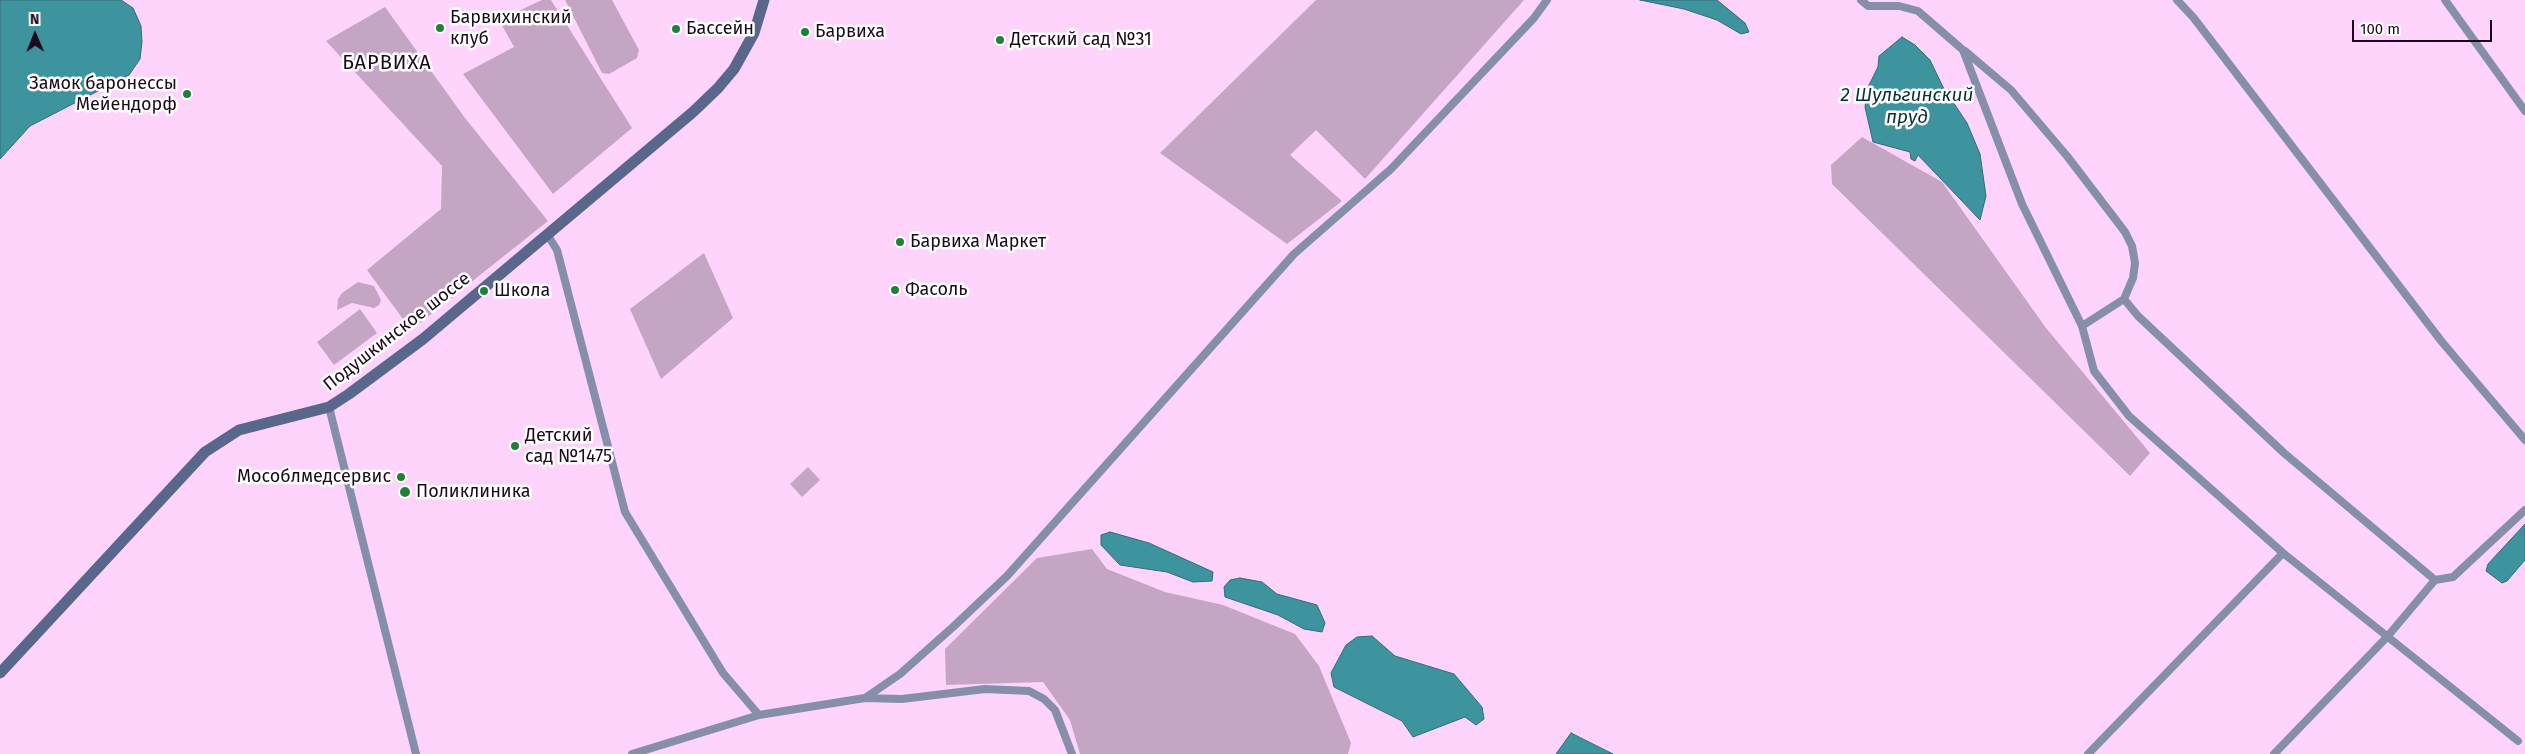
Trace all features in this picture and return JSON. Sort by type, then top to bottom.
[{"type":"main road","name":"Подушкинское шоссе","points":[[0,673],[205,452],[239,430],[329,407],[423,340],[693,112],[718,88],[734,69],[754,33],[764,0]]},
{"type":"street","points":[[864,698],[900,674],[1007,576],[1294,254],[1390,169],[1534,18],[1547,0]]},
{"type":"street","points":[[1861,0],[1868,6],[1899,6],[1918,12],[2011,90],[2066,156],[2125,232],[2132,246],[2135,263],[2132,278],[2124,299],[2082,326]]},
{"type":"street","points":[[2177,0],[2193,17],[2442,342],[2525,440]]},
{"type":"street","points":[[2444,0],[2525,111]]},
{"type":"street","points":[[1963,50],[2022,204],[2082,326],[2094,371],[2128,416],[2283,552],[2518,741]]},
{"type":"street","points":[[547,234],[557,250],[625,512],[723,673],[759,715]]},
{"type":"street","points":[[2124,299],[2138,316],[2284,453],[2435,580]]},
{"type":"street","points":[[329,407],[416,754]]},
{"type":"street","points":[[2274,754],[2387,637],[2435,580],[2453,577],[2525,510]]},
{"type":"street","points":[[2088,754],[2283,552]]},
{"type":"street","points":[[632,754],[759,715],[864,698],[902,699],[986,689],[1029,691],[1044,699],[1055,710],[1072,754]]},
{"type":"shaded area","points":[[542,0],[551,0],[632,128],[553,194],[463,74],[514,47],[499,20]]},
{"type":"shaded area","points":[[565,0],[612,0],[639,50],[637,58],[609,74],[602,73]]},
{"type":"shaded area","points":[[1316,0],[1524,0],[1365,179],[1316,130],[1290,155],[1342,201],[1287,244],[1160,153]]},
{"type":"shaded area","points":[[385,7],[465,118],[548,221],[411,330],[367,270],[441,209],[442,166],[326,41]]},
{"type":"shaded area","points":[[1862,137],[1942,182],[2046,328],[2150,453],[2130,476],[1832,184],[1831,165]]},
{"type":"shaded area","points":[[704,253],[733,318],[661,379],[630,309]]},
{"type":"shaded area","points":[[358,282],[374,286],[381,300],[379,305],[374,308],[352,303],[337,310],[338,299],[342,293]]},
{"type":"shaded area","points":[[360,309],[377,333],[334,365],[317,342]]},
{"type":"shaded area","points":[[808,467],[820,480],[802,497],[790,484]]},
{"type":"shaded area","points":[[1092,549],[1107,569],[1165,592],[1223,605],[1295,634],[1319,666],[1351,743],[1348,754],[1080,754],[1070,720],[1043,682],[946,685],[945,649],[1037,558]]},
{"type":"water","points":[[0,0],[121,0],[133,8],[141,26],[142,42],[140,59],[129,75],[30,126],[0,159]]},
{"type":"water","points":[[1640,0],[1717,0],[1745,23],[1749,32],[1741,34],[1717,20],[1684,9]]},
{"type":"water","name":"2 Шульгинский пруд","points":[[1902,37],[1915,45],[1930,60],[1943,87],[1967,123],[1980,154],[1986,196],[1980,220],[1918,155],[1915,161],[1911,159],[1910,152],[1873,142],[1865,107],[1868,87],[1878,67],[1879,56]]},
{"type":"water","points":[[2525,524],[2525,560],[2507,581],[2502,583],[2486,571],[2488,564]]},
{"type":"water","points":[[1110,532],[1149,543],[1213,572],[1212,581],[1193,582],[1167,572],[1120,565],[1101,545],[1101,535]]},
{"type":"water","points":[[1240,578],[1262,582],[1277,594],[1317,605],[1325,623],[1322,632],[1304,629],[1278,615],[1225,597],[1224,587],[1230,580]]},
{"type":"water","points":[[1372,636],[1395,656],[1454,674],[1482,707],[1484,719],[1476,725],[1465,717],[1413,737],[1402,721],[1334,687],[1331,673],[1346,645],[1357,637]]},
{"type":"water","points":[[1571,733],[1613,754],[1556,754]]},
{"type":"place","name":"Барвихинский клуб","points":[[440,28]]},
{"type":"place","name":"Бассейн","points":[[676,29]]},
{"type":"place","name":"Барвиха","points":[[805,32]]},
{"type":"place","name":"Детский сад №31","points":[[1000,40]]},
{"type":"place","name":"Замок баронессы Мейендорф","points":[[187,94]]},
{"type":"place","name":"Барвиха Маркет","points":[[900,242]]},
{"type":"place","name":"Фасоль","points":[[895,290]]},
{"type":"place","name":"Школа","points":[[484,291]]},
{"type":"place","name":"Детский сад №1475","points":[[515,446]]},
{"type":"place","name":"Мособлмедсервис","points":[[401,477]]},
{"type":"place","name":"Поликлиника","points":[[405,492]]},
{"type":"district","name":"БАРВИХА","points":[[387,63]]}]
